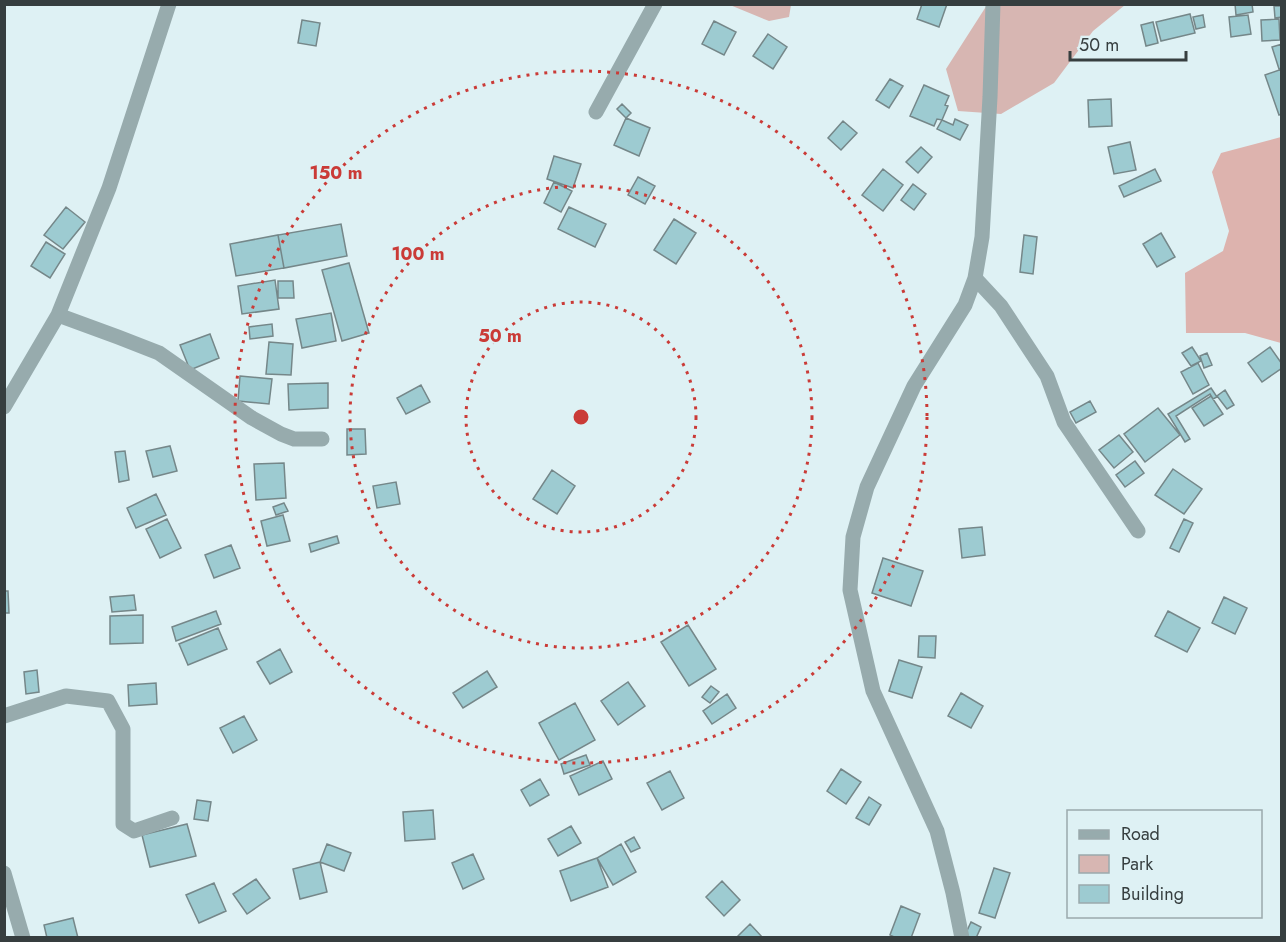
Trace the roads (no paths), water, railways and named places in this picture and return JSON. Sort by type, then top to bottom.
[{"type":"street","points":[[4,407],[58,315],[109,188],[170,4]]},
{"type":"street","points":[[596,112],[655,4]]},
{"type":"street","points":[[962,938],[937,831],[873,691],[850,590],[853,537],[867,487],[914,386],[964,305],[975,278],[982,237],[993,4]]},
{"type":"street","points":[[975,278],[1001,306],[1047,376],[1064,422],[1138,531]]},
{"type":"street","points":[[58,315],[159,353],[252,418],[281,434],[294,439],[322,439]]},
{"type":"street","points":[[4,716],[66,696],[108,700],[123,729],[123,824],[134,831],[172,818]]},
{"type":"street","points":[[4,873],[23,938]]}]
